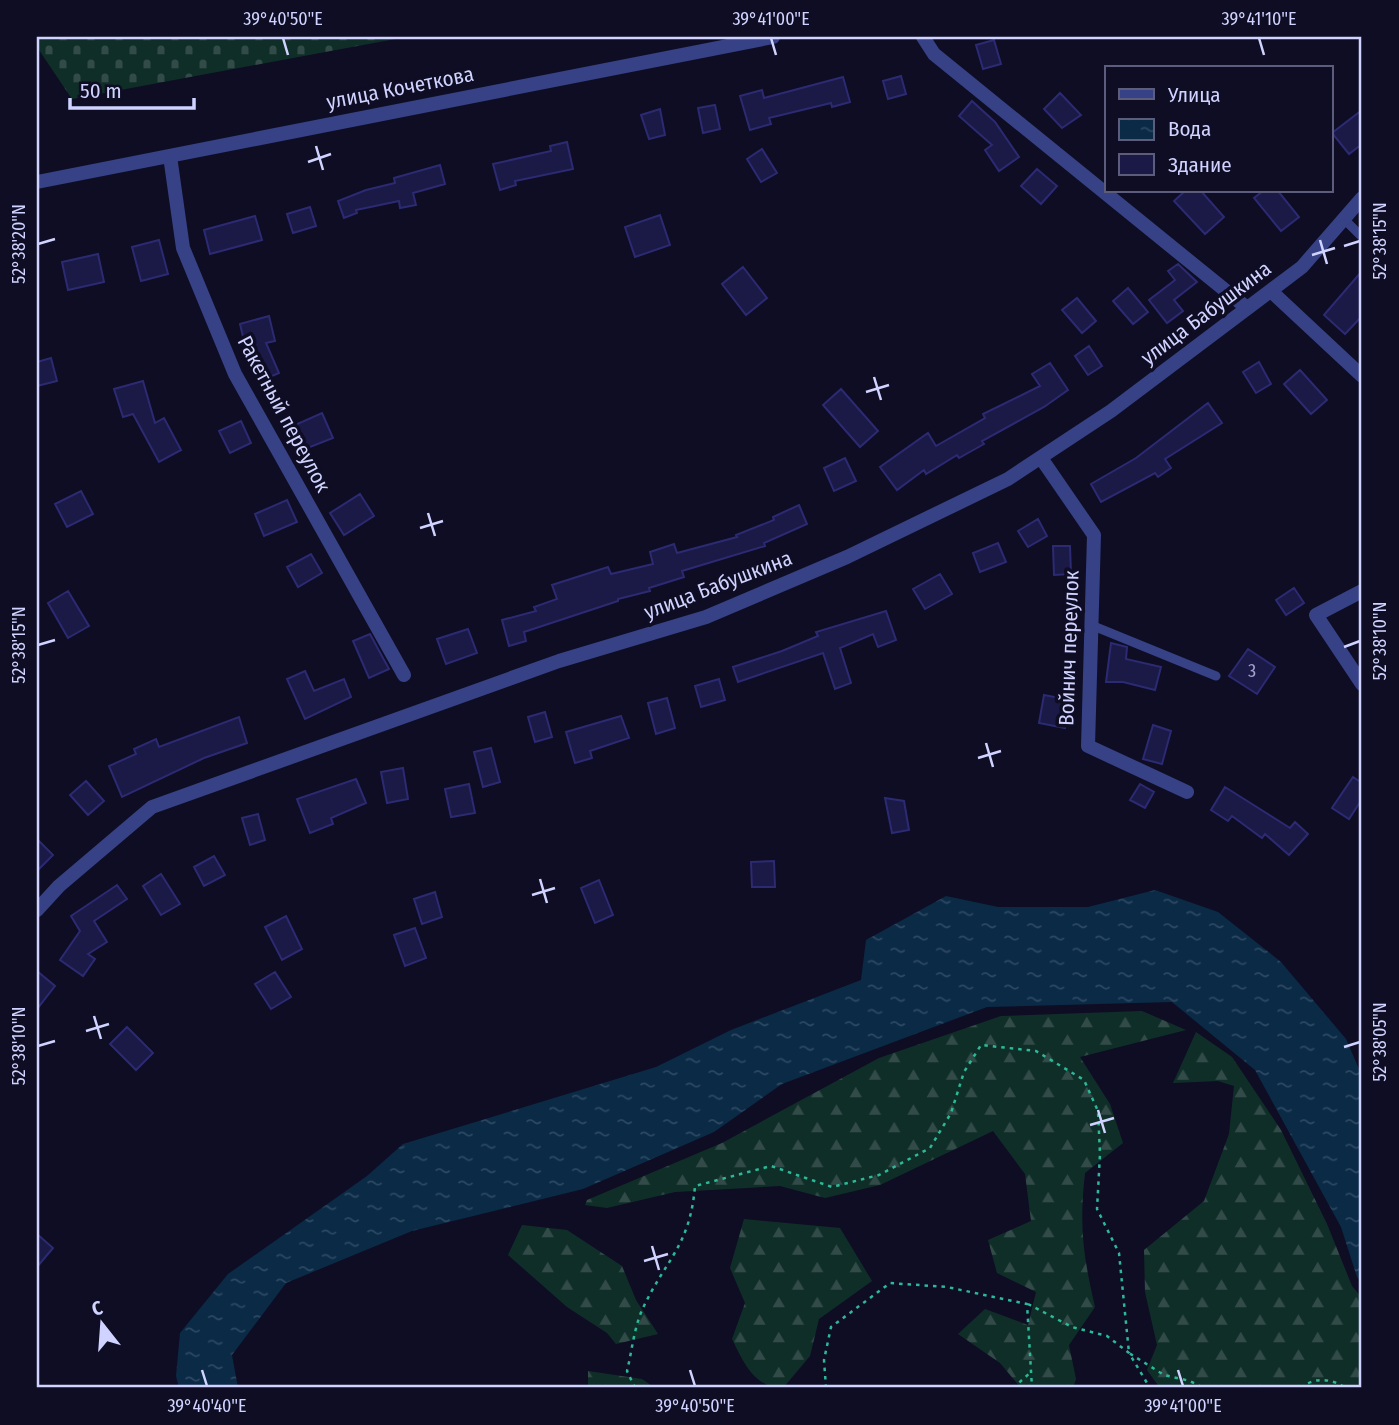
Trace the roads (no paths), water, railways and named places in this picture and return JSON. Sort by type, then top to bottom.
[{"type":"street","name":"улица Кочеткова","points":[[37,182],[718,41],[772,37]]},
{"type":"street","points":[[923,37],[934,54],[1247,308]]},
{"type":"street","name":"Ракетный переулок","points":[[170,156],[183,248],[235,374],[404,676]]},
{"type":"street","name":"улица Бабушкина","points":[[37,910],[59,887],[152,807],[559,662],[705,617],[847,557],[1008,480],[1111,411],[1302,267],[1362,198]]},
{"type":"street","points":[[1271,290],[1362,376]]},
{"type":"street","name":"Войнич переулок","points":[[1041,457],[1094,535],[1088,746],[1187,792]]},
{"type":"street","points":[[1362,591],[1316,615],[1362,684]]},
{"type":"lane","points":[[1344,219],[1362,237]]},
{"type":"lane","points":[[1091,625],[1216,676]]},
{"type":"water","points":[[1155,890],[1218,912],[1281,962],[1346,1039],[1362,1076],[1362,1283],[1357,1277],[1341,1227],[1255,1070],[1172,1002],[987,1007],[782,1084],[714,1132],[583,1189],[412,1231],[286,1283],[232,1355],[238,1388],[179,1388],[176,1376],[180,1333],[228,1274],[367,1176],[403,1144],[656,1067],[731,1030],[861,980],[866,940],[946,896],[998,907],[1088,907]]}]
